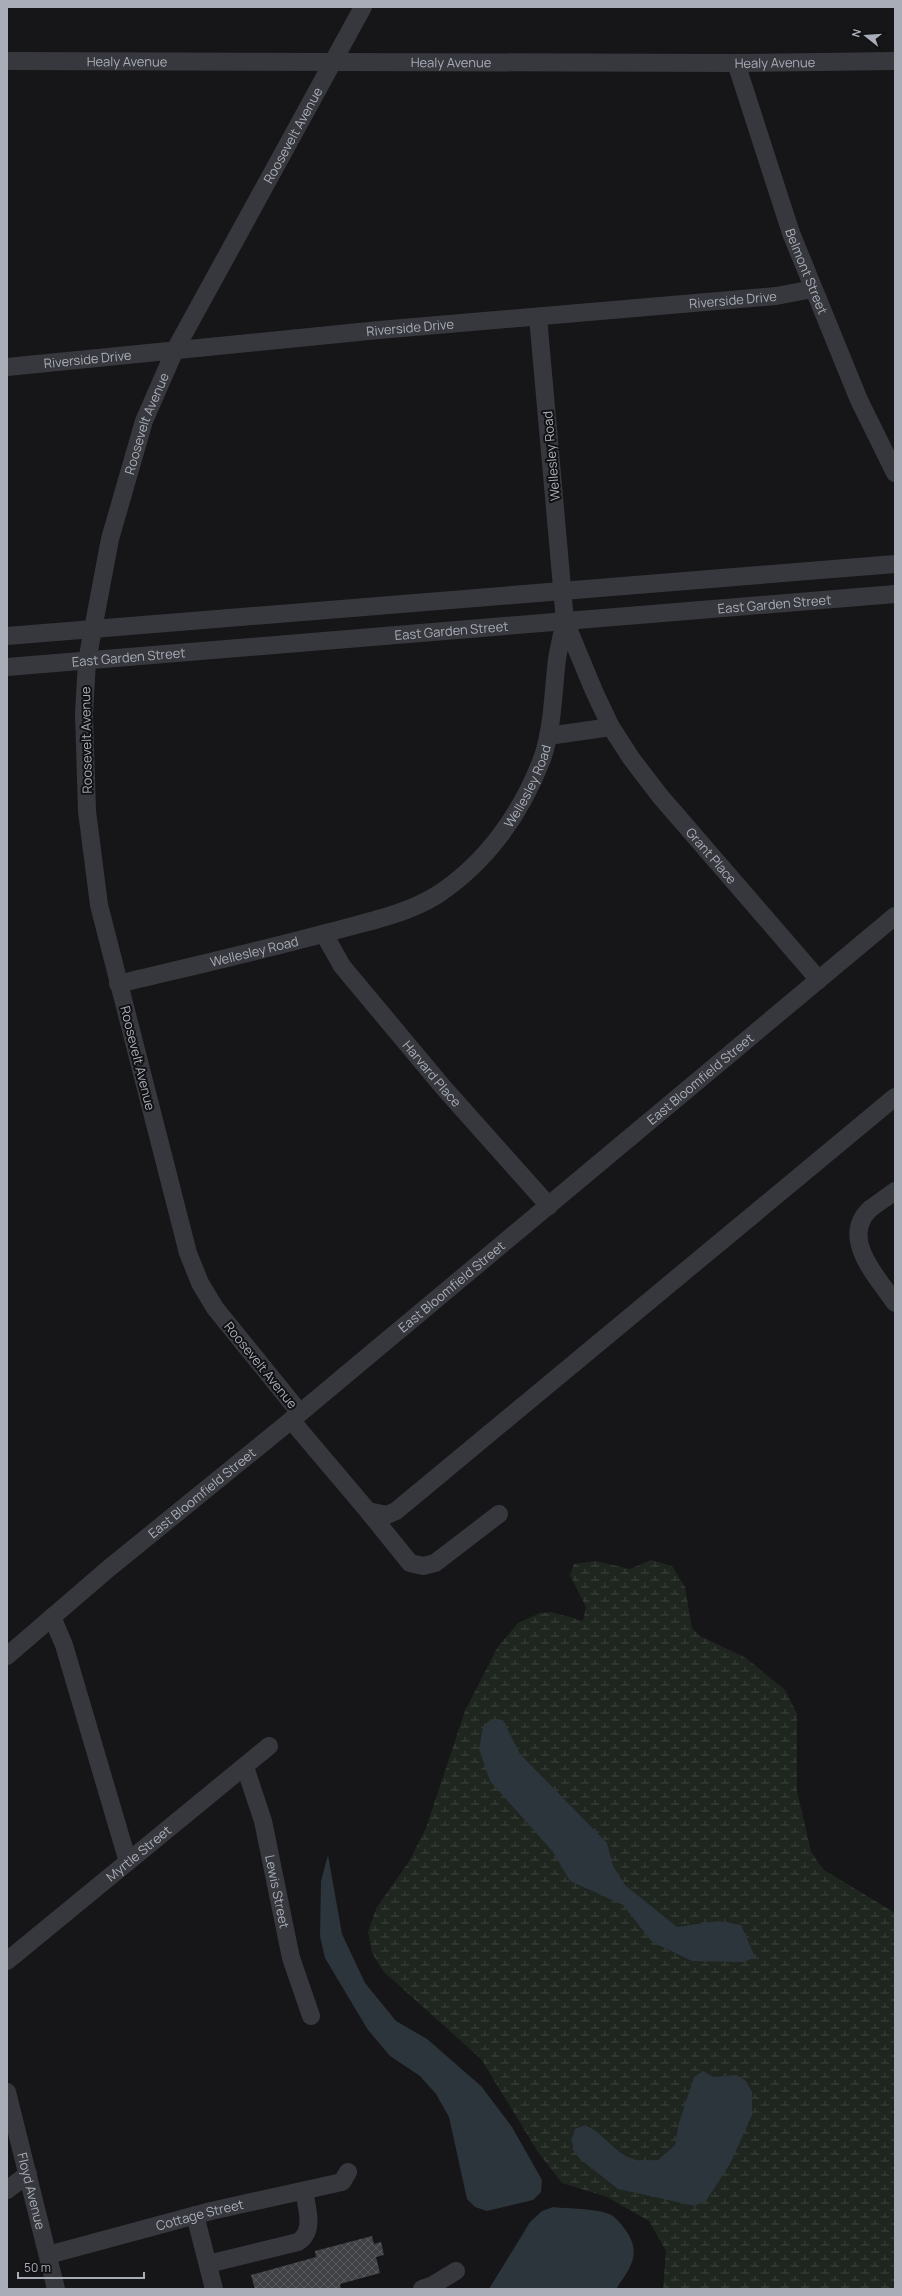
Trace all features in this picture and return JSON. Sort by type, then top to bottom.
[{"type":"street","name":"Roosevelt Avenue","points":[[363,7],[332,61],[176,350],[144,421],[110,539],[91,630],[87,661],[84,714],[87,811],[100,905],[118,984],[188,1253],[200,1283],[215,1308],[296,1417],[410,1563],[423,1566],[434,1562],[500,1514]]},
{"type":"street","name":"Healy Avenue","points":[[7,61],[736,63],[895,61]]},
{"type":"street","name":"Belmont Street","points":[[736,63],[791,233],[813,290],[859,400],[895,473]]},
{"type":"street","name":"Riverside Drive","points":[[7,367],[44,365],[176,350],[776,296],[813,290]]},
{"type":"street","name":"Wellesley Road","points":[[118,984],[324,934],[391,916],[435,896],[464,875],[488,852],[518,810],[542,758],[548,736],[557,657],[565,621],[538,317]]},
{"type":"street","points":[[7,636],[895,564]]},
{"type":"street","name":"East Garden Street","points":[[7,666],[87,661],[895,594]]},
{"type":"street","name":"Grant Place","points":[[565,621],[594,691],[611,727],[660,796],[819,980]]},
{"type":"street","points":[[548,736],[611,727]]},
{"type":"street","name":"East Bloomfield Street","points":[[7,1656],[52,1617],[296,1417],[895,916]]},
{"type":"street","name":"Harvard Place","points":[[324,934],[347,972],[443,1087],[549,1206]]},
{"type":"street","points":[[368,1511],[387,1515],[396,1511],[895,1097]]},
{"type":"street","points":[[895,1191],[869,1210],[862,1222],[857,1237],[860,1251],[895,1303]]},
{"type":"street","points":[[52,1617],[64,1645],[128,1862]]},
{"type":"street","name":"Myrtle Street","points":[[7,1961],[269,1746]]},
{"type":"street","name":"Lewis Street","points":[[245,1767],[263,1821],[291,1958],[311,2016]]},
{"type":"street","name":"Floyd Avenue","points":[[7,2092],[56,2289]]},
{"type":"street","name":"Cottage Street","points":[[48,2255],[195,2215],[342,2182],[348,2172]]},
{"type":"street","points":[[7,2190],[28,2174]]},
{"type":"street","points":[[208,2264],[298,2242],[304,2238],[308,2230],[309,2218],[304,2191]]},
{"type":"street","points":[[195,2215],[214,2289]]},
{"type":"street","points":[[422,2289],[433,2285],[456,2271]]},
{"type":"green space","points":[[651,1560],[672,1566],[685,1587],[692,1628],[700,1636],[746,1658],[785,1690],[797,1714],[797,1791],[811,1851],[824,1870],[895,1913],[895,2289],[663,2289],[666,2251],[649,2221],[607,2197],[562,2183],[538,2152],[481,2059],[384,1972],[372,1953],[368,1931],[377,1907],[410,1860],[426,1828],[465,1711],[497,1648],[518,1623],[540,1613],[551,1612],[583,1621],[586,1607],[570,1575],[574,1564],[596,1561],[630,1569]]},
{"type":"shaded area","points":[[491,1719],[503,1720],[520,1754],[607,1843],[613,1866],[625,1885],[677,1927],[718,1921],[741,1925],[755,1957],[744,1962],[692,1961],[652,1942],[623,1905],[570,1881],[553,1852],[490,1781],[479,1749],[483,1727]]},
{"type":"shaded area","points":[[328,1855],[342,1934],[365,1983],[396,2021],[427,2039],[481,2086],[512,2127],[542,2180],[541,2192],[533,2200],[487,2211],[475,2207],[467,2199],[449,2117],[436,2094],[420,2076],[390,2056],[368,2030],[325,1958],[320,1936],[321,1881]]},
{"type":"shaded area","points":[[703,2071],[713,2077],[737,2075],[746,2081],[752,2092],[752,2115],[731,2162],[706,2201],[695,2206],[618,2189],[580,2159],[573,2150],[572,2139],[575,2129],[585,2125],[598,2133],[614,2148],[626,2156],[633,2159],[646,2161],[658,2160],[675,2145],[679,2123],[694,2077]]},
{"type":"shaded area","points":[[553,2207],[603,2212],[613,2216],[624,2228],[633,2245],[633,2260],[616,2289],[489,2289],[530,2222],[542,2211]]},
{"type":"building","points":[[372,2236],[374,2244],[381,2242],[384,2255],[376,2257],[380,2273],[340,2284],[341,2289],[255,2289],[251,2275],[316,2257],[315,2251]]}]
